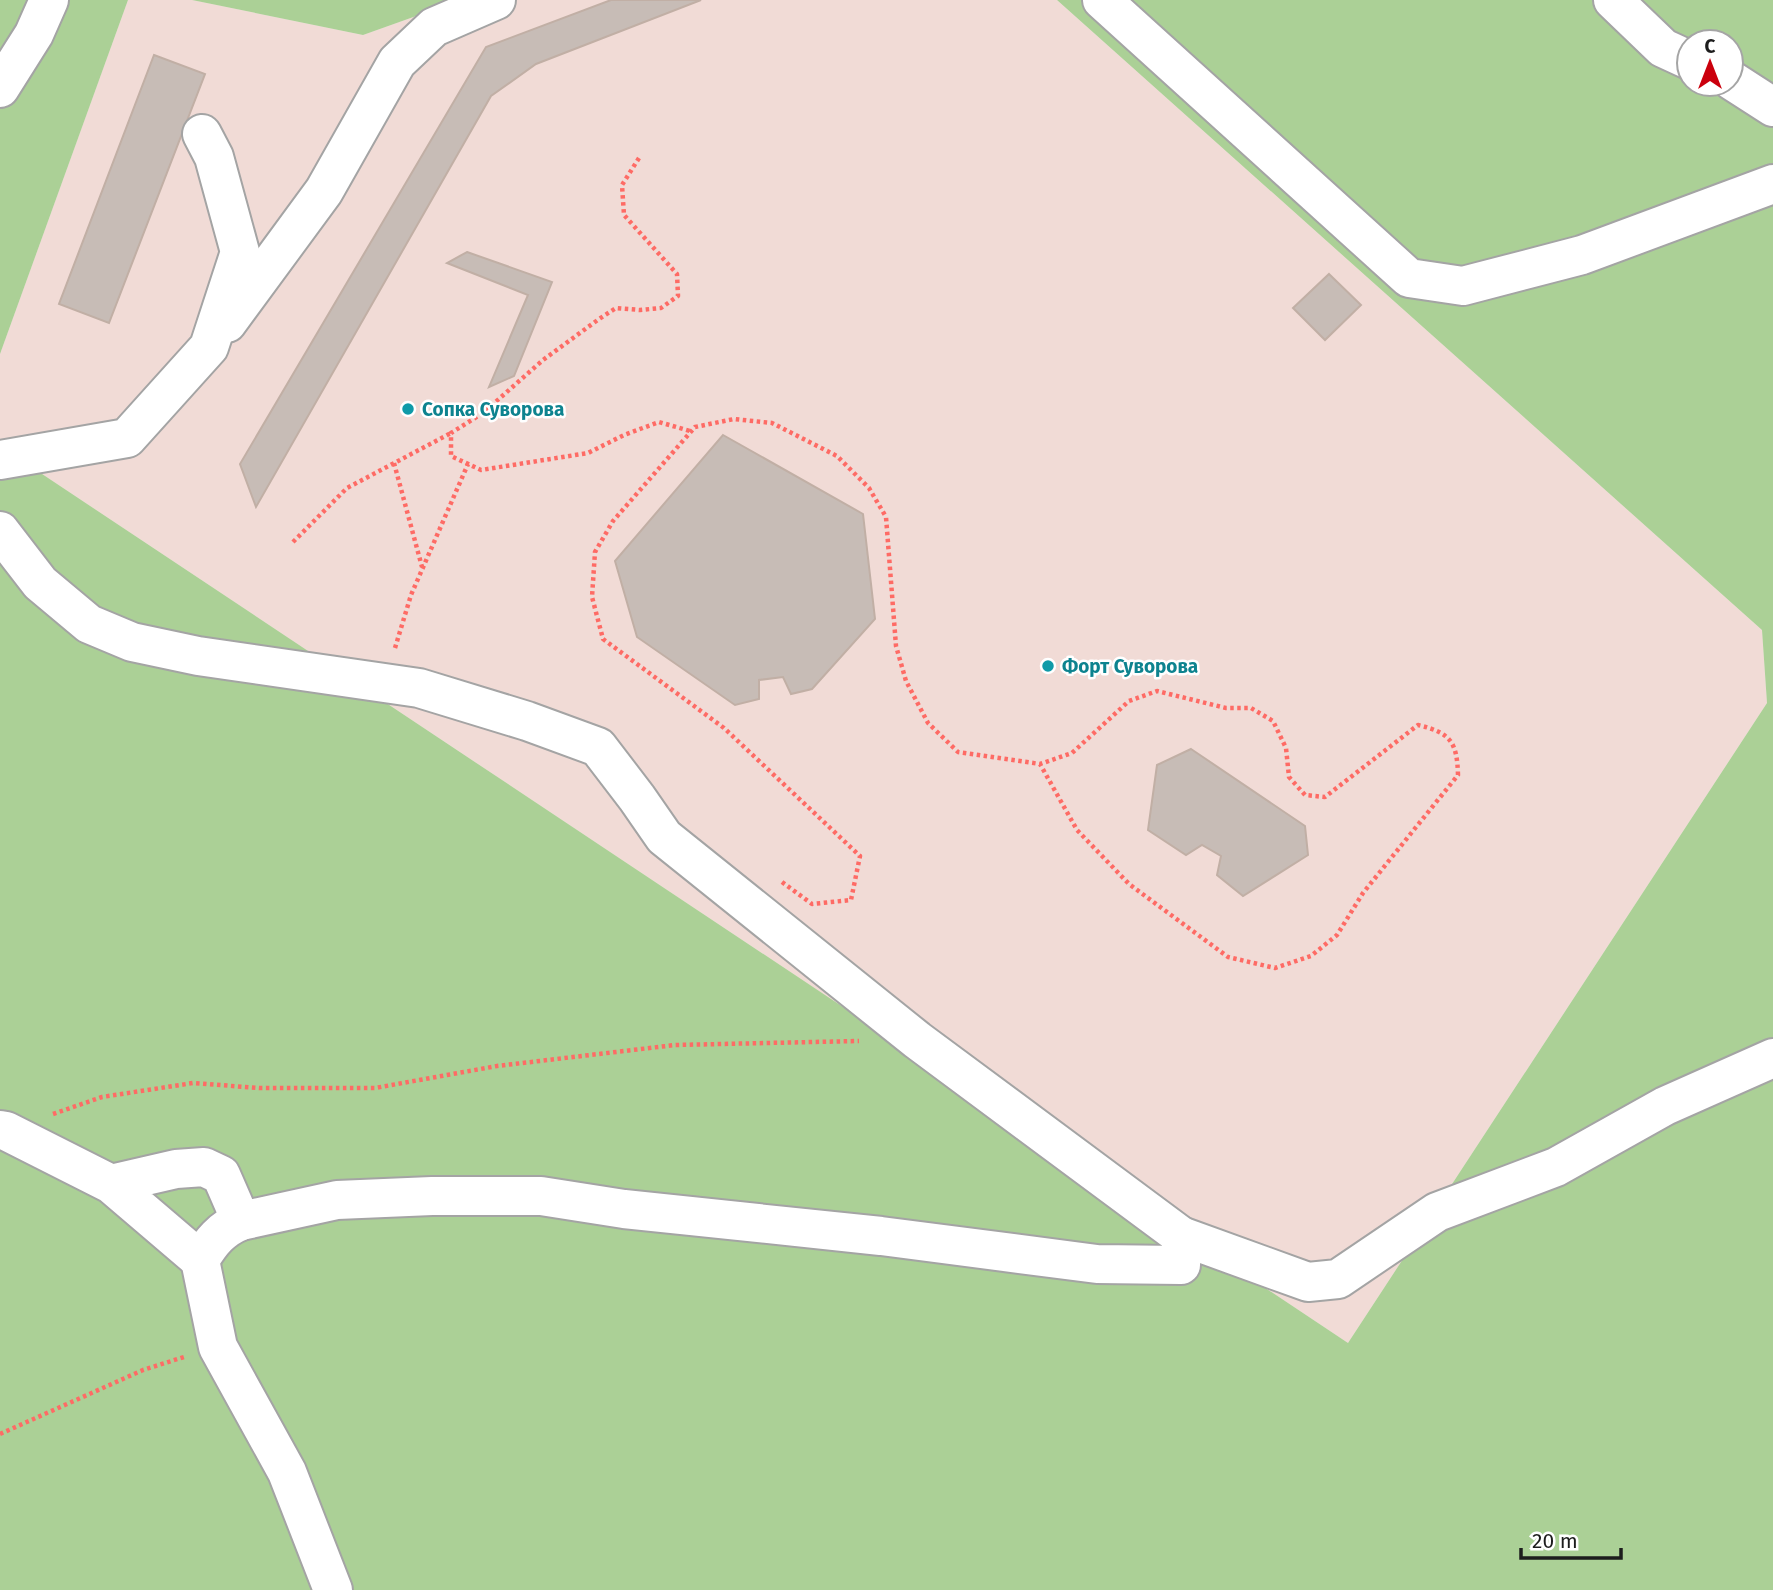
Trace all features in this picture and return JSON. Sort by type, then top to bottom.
[{"type":"street","points":[[0,88],[34,34],[49,0]]},
{"type":"street","points":[[0,460],[127,438],[209,347],[324,191],[397,62],[434,27],[496,0]]},
{"type":"street","points":[[1102,0],[1409,278],[1463,286],[1582,255],[1773,184]]},
{"type":"street","points":[[1613,0],[1663,48],[1675,54]]},
{"type":"street","points":[[1745,89],[1773,107]]},
{"type":"street","points":[[202,134],[214,157],[240,252],[209,347]]},
{"type":"street","points":[[0,531],[40,583],[89,624],[132,642],[198,656],[419,688],[527,721],[598,747],[664,837],[918,1040],[1181,1236],[1308,1282],[1338,1279],[1437,1212],[1556,1167],[1664,1107],[1773,1058]]},
{"type":"street","points":[[3,1131],[111,1184],[200,1260],[218,1347],[287,1472],[333,1590]]},
{"type":"street","points":[[111,1184],[176,1169],[204,1167],[221,1175],[241,1221]]},
{"type":"street","points":[[200,1260],[212,1240],[229,1226],[241,1221],[337,1200],[432,1196],[541,1196],[624,1209],[881,1236],[1097,1264],[1181,1265],[1181,1236]]},
{"type":"path","points":[[293,542],[347,488],[451,433],[482,413],[543,360],[598,319],[616,309],[661,308],[678,296],[677,274],[624,215],[622,185],[639,158]]},
{"type":"path","points":[[780,880],[812,904],[851,900],[860,856],[724,729],[603,639],[592,597],[595,552],[613,522],[695,427],[734,419],[772,423],[837,456],[869,488],[886,517],[896,646],[906,681],[928,723],[958,752],[1040,764],[1072,753],[1129,701],[1157,691],[1226,708],[1251,708],[1273,721],[1286,748],[1289,777],[1305,795],[1325,797],[1418,725],[1440,730],[1457,751],[1458,775],[1363,893],[1337,935],[1311,956],[1275,968],[1228,957],[1129,884],[1077,830],[1040,764]]},
{"type":"path","points":[[451,433],[451,456],[481,470],[588,453],[659,422],[690,430],[664,465]]},
{"type":"path","points":[[394,463],[422,568]]},
{"type":"path","points":[[385,683],[411,595],[468,464]]},
{"type":"path","points":[[3,1131],[102,1097],[194,1083],[258,1088],[375,1088],[497,1066],[674,1045],[863,1041]]},
{"type":"path","points":[[0,1434],[143,1370],[218,1347]]},
{"type":"shaded area","name":"Форт Суворова","points":[[128,0],[192,0],[363,35],[461,0],[1057,0],[1762,630],[1767,703],[1348,1343],[0,446],[0,354]]},
{"type":"green space","points":[[0,0],[128,0],[0,354]]},
{"type":"green space","points":[[192,0],[461,0],[363,35]]},
{"type":"green space","points":[[1057,0],[1773,0],[1773,1590],[0,1590],[0,446],[1348,1343],[1767,703],[1762,630]]},
{"type":"building","points":[[611,0],[701,0],[536,64],[491,96],[256,507],[240,464],[486,47]]},
{"type":"building","points":[[154,55],[205,74],[109,323],[59,304]]},
{"type":"building","points":[[467,252],[552,282],[514,376],[489,387],[528,295],[447,263]]},
{"type":"building","points":[[1329,274],[1361,305],[1325,340],[1293,308]]},
{"type":"building","points":[[723,435],[863,514],[875,619],[812,689],[791,694],[783,677],[759,680],[759,699],[735,705],[637,637],[615,561]]},
{"type":"building","points":[[1191,749],[1305,826],[1308,855],[1243,896],[1217,875],[1221,856],[1202,845],[1186,855],[1148,830],[1157,765]]},
{"type":"place","name":"Сопка Суворова","points":[[408,409]]},
{"type":"place","name":"Форт Суворова","points":[[1048,666]]}]
